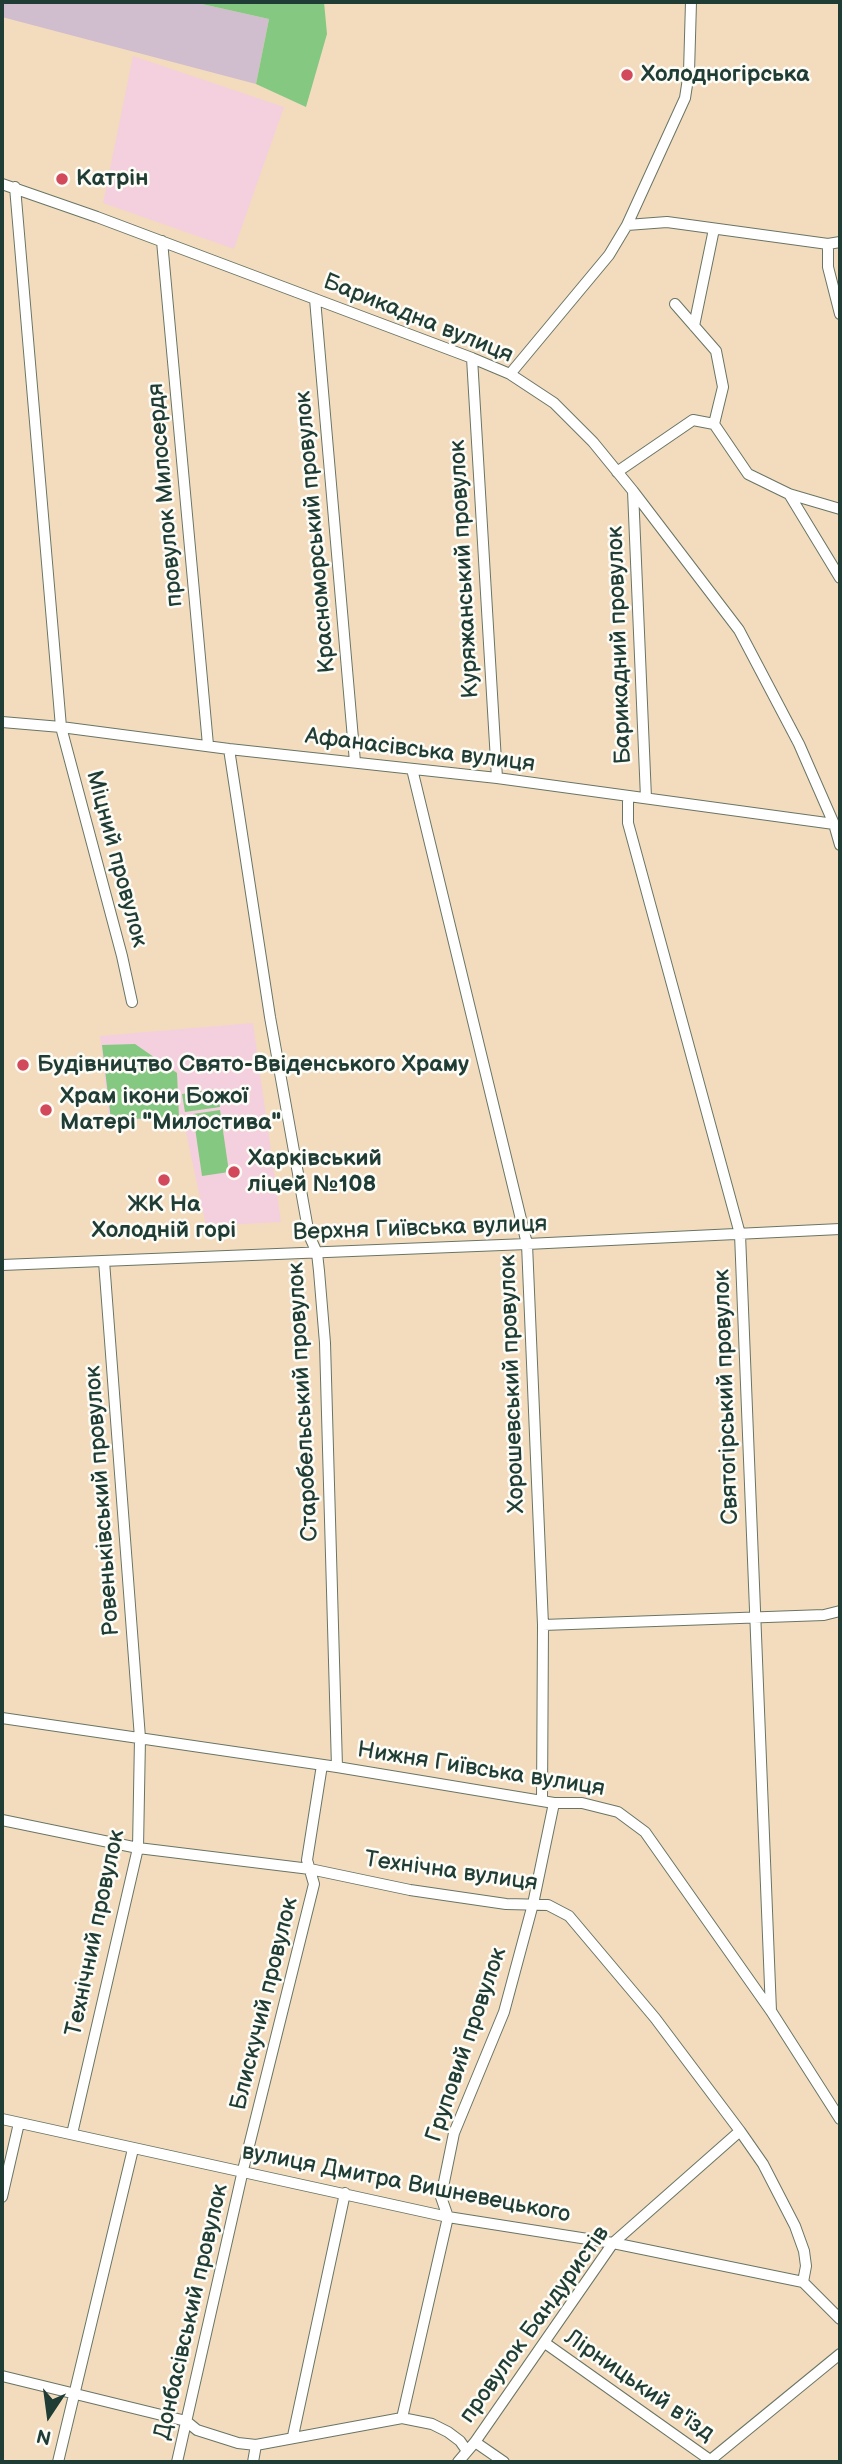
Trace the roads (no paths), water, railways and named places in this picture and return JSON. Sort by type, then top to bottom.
[{"type":"street","points":[[510,374],[609,255],[627,225],[685,98],[689,72],[691,2]]},
{"type":"street","name":"Барикадна вулиця","points":[[2,184],[472,358],[510,374],[554,403],[593,442],[633,491],[739,630],[799,744],[837,829],[840,845]]},
{"type":"street","name":"Міцний провулок","points":[[15,187],[61,727],[132,1002]]},
{"type":"street","points":[[627,225],[667,222],[828,244],[840,242]]},
{"type":"street","points":[[694,326],[713,229]]},
{"type":"street","name":"провулок Милосердя","points":[[162,241],[208,745]]},
{"type":"street","points":[[828,244],[828,267],[840,314]]},
{"type":"street","name":"Красноморський провулок","points":[[315,299],[355,762]]},
{"type":"street","points":[[675,304],[716,351],[723,387],[714,424]]},
{"type":"street","name":"Куряжанський провулок","points":[[472,358],[497,778]]},
{"type":"street","points":[[617,472],[693,420],[714,424],[748,474],[789,494],[840,509]]},
{"type":"street","name":"Барикадний провулок","points":[[633,491],[646,798]]},
{"type":"street","points":[[789,494],[840,578]]},
{"type":"street","name":"Афанасівська вулиця","points":[[2,722],[497,778],[646,798],[837,829]]},
{"type":"street","name":"Старобельський провулок","points":[[229,749],[270,1017],[309,1235],[317,1253],[325,1343],[337,1767]]},
{"type":"street","name":"Хорошевський провулок","points":[[412,769],[527,1244],[543,1625],[542,1801]]},
{"type":"street","name":"Святогірський провулок","points":[[628,796],[628,823],[740,1234],[771,2011]]},
{"type":"street","name":"Верхня Гиївська вулиця","points":[[2,1265],[840,1229]]},
{"type":"street","name":"Ровеньківський провулок","points":[[104,1261],[140,1738]]},
{"type":"street","points":[[543,1625],[824,1615],[840,1611]]},
{"type":"street","name":"Нижня Гиївська вулиця","points":[[2,1718],[337,1767],[554,1803],[582,1803],[618,1812],[645,1832],[771,2011],[840,2119]]},
{"type":"street","name":"Технічний провулок","points":[[72,2134],[138,1848],[140,1738]]},
{"type":"street","name":"Блискучий провулок","points":[[243,2171],[314,1884],[307,1860],[322,1765]]},
{"type":"street","name":"Груповий провулок","points":[[441,2197],[454,2133],[504,2012],[533,1904],[554,1803]]},
{"type":"street","name":"Технічна вулиця","points":[[2,1820],[138,1848],[310,1869],[410,1890],[506,1904],[548,1905],[569,1916],[654,2018],[763,2164],[795,2226],[806,2266],[803,2282]]},
{"type":"street","name":"вулиця Дмитра Вишневецького","points":[[2,2119],[133,2150],[243,2171],[448,2217],[613,2243],[803,2282]]},
{"type":"street","points":[[2,2197],[19,2123]]},
{"type":"street","name":"провулок Бандуристів","points":[[458,2462],[475,2442],[613,2243],[740,2131]]},
{"type":"street","points":[[58,2462],[133,2150]]},
{"type":"street","name":"Донбасівський провулок","points":[[177,2462],[243,2171]]},
{"type":"street","points":[[293,2436],[345,2193]]},
{"type":"street","points":[[402,2418],[448,2217],[441,2197],[424,2211]]},
{"type":"street","points":[[803,2282],[840,2319]]},
{"type":"street","name":"Лірницький в'їзд","points":[[545,2343],[709,2461]]},
{"type":"street","points":[[709,2461],[840,2354]]},
{"type":"street","points":[[2,2376],[186,2421],[197,2430],[217,2438],[256,2445],[293,2436],[358,2428],[402,2418],[440,2428],[460,2441],[467,2451]]},
{"type":"street","points":[[475,2442],[504,2462]]},
{"type":"street","points":[[253,2462],[256,2445]]},
{"type":"place","name":"Холодногірська","points":[[627,75]]},
{"type":"place","name":"Катрін","points":[[62,179]]},
{"type":"place","name":"Будівництво Свято-Ввіденського Храму","points":[[23,1065]]},
{"type":"place","name":"Храм ікони Божої Матері \"Милостива\"","points":[[46,1110]]},
{"type":"place","name":"Харківський ліцей №108","points":[[234,1172]]},
{"type":"place","name":"ЖК На Холодній горі","points":[[164,1180]]}]
